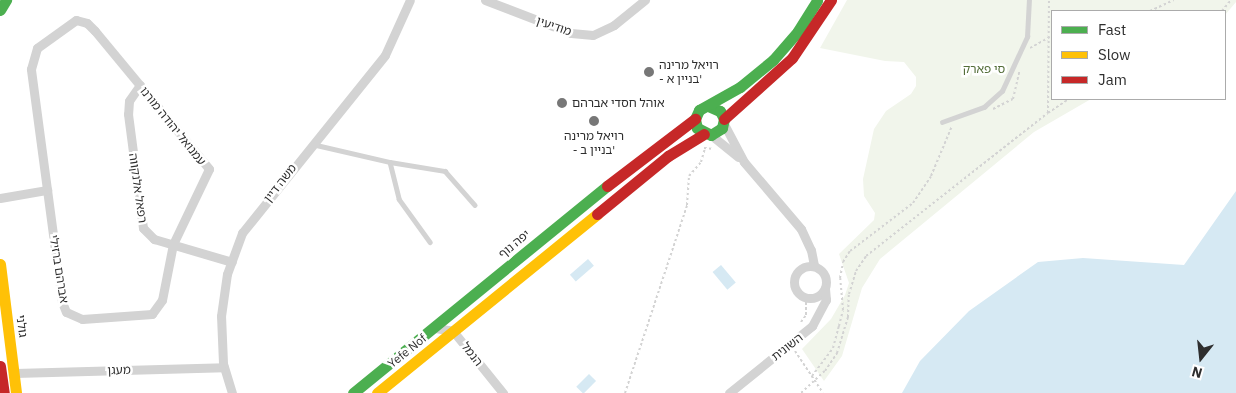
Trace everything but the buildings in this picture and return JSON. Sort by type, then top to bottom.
[{"type":"main road","points":[[0,10],[6,0]]},
{"type":"main road","points":[[708,134],[697,128],[695,119],[699,110],[740,87],[773,60],[798,31],[817,0]]},
{"type":"main road","points":[[453,331],[668,156],[708,134],[718,132],[724,122],[796,53],[831,0]]},
{"type":"main road","points":[[708,106],[720,110],[724,122]]},
{"type":"main road","name":"יפה נוף","points":[[353,393],[435,328],[592,197],[695,119]]},
{"type":"main road","name":"גולני","points":[[0,264],[16,393]]},
{"type":"main road","name":"Yefe Nof","points":[[377,393],[453,331]]},
{"type":"main road","points":[[0,366],[4,393]]},
{"type":"street","name":"משה דיין","points":[[232,393],[224,367],[221,316],[232,262],[242,233],[312,143],[385,55],[410,0]]},
{"type":"street","name":"מודיעין","points":[[485,0],[571,33],[593,35],[614,25],[645,0]]},
{"type":"street","name":"עמנואל יהודה מורנו","points":[[76,20],[87,23],[95,31],[209,169],[174,244],[158,308]]},
{"type":"street","name":"אברהם ברזילי","points":[[76,20],[37,48],[32,57],[31,69],[66,312],[74,317],[100,318],[141,316],[158,308]]},
{"type":"street","name":"רפאל אלנקווה","points":[[140,85],[129,101],[128,114],[143,228],[154,239],[232,262]]},
{"type":"street","points":[[724,122],[744,162]]},
{"type":"street","points":[[708,134],[744,162],[801,229],[811,250],[814,266],[824,274],[825,288],[819,296],[806,298],[797,291],[794,281],[798,271],[814,266]]},
{"type":"street","points":[[0,198],[47,190]]},
{"type":"street","name":"השונית","points":[[729,393],[812,326],[826,300],[825,288]]},
{"type":"street","name":"הנמל","points":[[435,328],[453,331],[503,393]]},
{"type":"street","name":"מעגן","points":[[15,373],[224,367]]},
{"type":"lane","points":[[942,122],[984,107],[1002,91],[1028,37],[1029,0]]},
{"type":"lane","points":[[312,143],[390,162],[445,171],[474,205]]},
{"type":"lane","points":[[390,162],[399,199],[430,242]]},
{"type":"path","points":[[1048,113],[1051,36],[1049,0]]},
{"type":"path","points":[[1152,10],[1174,0]]},
{"type":"path","points":[[1223,10],[1231,0]]},
{"type":"path","points":[[1026,55],[1028,49],[1051,36]]},
{"type":"path","points":[[991,110],[1013,99],[1018,88],[1019,67]]},
{"type":"path","points":[[802,393],[816,381],[837,353],[848,317],[848,294],[856,271],[866,256],[1048,113],[1068,100]]},
{"type":"path","points":[[812,376],[833,348],[843,310],[840,278],[844,262],[850,251],[913,203],[931,176],[952,126],[960,122]]},
{"type":"path","points":[[625,393],[687,205],[690,176],[701,162],[705,148]]},
{"type":"path","points":[[798,326],[806,315],[806,298]]},
{"type":"path","points":[[791,344],[823,393]]},
{"type":"green space","name":"סי פארק","points":[[847,0],[1236,0],[1226,14],[1226,10],[1051,10],[1051,100],[1089,100],[1034,132],[880,259],[862,288],[842,356],[824,381],[802,349],[831,319],[845,295],[849,283],[839,254],[874,220],[875,213],[864,196],[863,179],[874,129],[886,111],[911,94],[916,86],[916,77],[904,62],[885,61],[820,48]]},
{"type":"water","points":[[1236,191],[1236,393],[902,393],[920,361],[969,311],[1038,262],[1083,258],[1184,265]]},
{"type":"water","points":[[588,259],[594,266],[576,282],[570,275]]},
{"type":"water","points":[[721,265],[736,283],[727,290],[713,272]]},
{"type":"water","points":[[589,374],[596,381],[584,393],[576,387]]},
{"type":"traffic: fast","points":[[0,10],[6,0]]},
{"type":"traffic: fast","points":[[708,106],[720,111],[724,119],[722,128],[711,135],[697,128],[695,119],[699,110],[740,87],[773,60],[798,31],[817,0]]},
{"type":"traffic: fast","points":[[353,393],[607,186]]},
{"type":"traffic: slow","points":[[377,393],[597,214]]},
{"type":"traffic: slow","points":[[0,264],[16,393]]},
{"type":"traffic: jam","points":[[724,119],[792,58],[831,0]]},
{"type":"traffic: jam","points":[[607,186],[695,119]]},
{"type":"traffic: jam","points":[[597,214],[668,156],[704,134]]},
{"type":"traffic: jam","points":[[0,366],[4,393]]},
{"type":"place","name":"רויאל מרינה - בניין א'","points":[[649,72]]},
{"type":"place","name":"אוהל חסדי אברהם","points":[[562,103]]},
{"type":"place","name":"רויאל מרינה - בניין ב'","points":[[594,121]]}]
